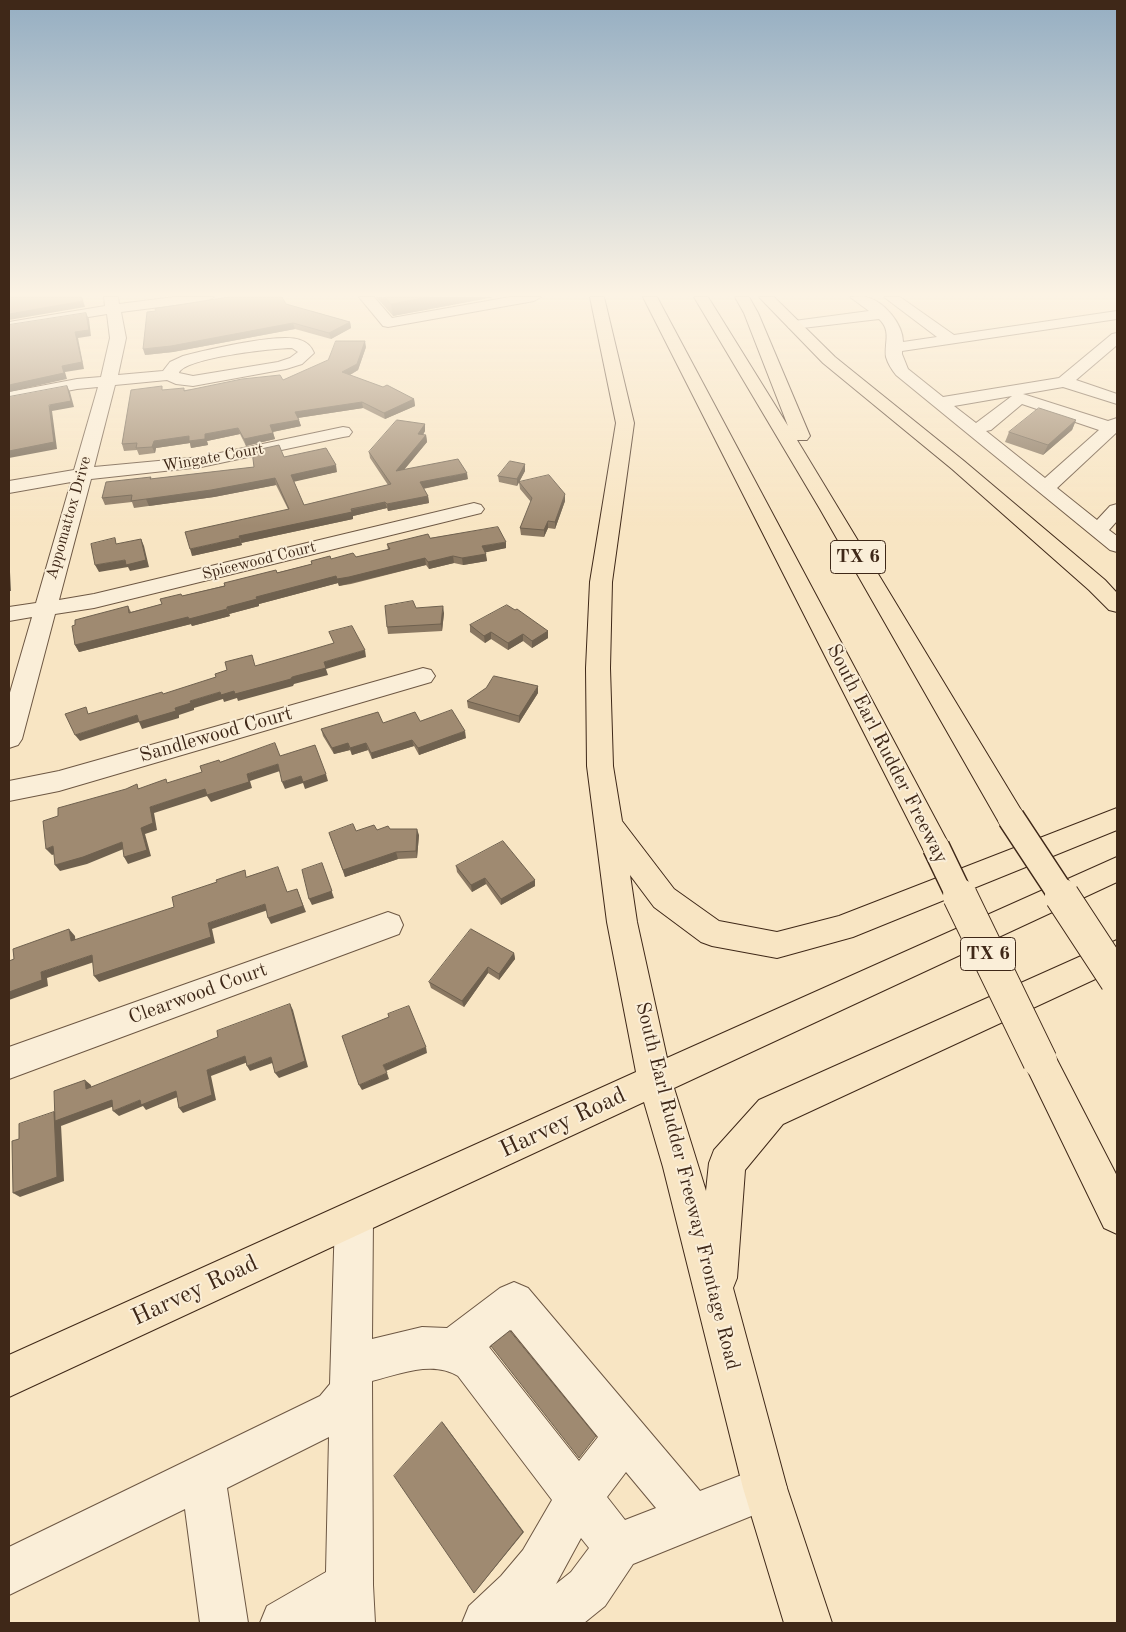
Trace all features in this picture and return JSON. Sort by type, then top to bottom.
[{"type":"main road","name":"South Earl Rudder Freeway Frontage Road","points":[[614,373],[625,423],[601,582],[598,668],[600,766],[622,922],[655,1081],[681,1167],[765,1488],[808,1623]]},
{"type":"main road","name":"South Earl Rudder Freeway","points":[[690,373],[936,847],[1117,1215]]},
{"type":"main road","name":"TX 6","points":[[747,373],[830,509],[1011,818],[1117,980]]},
{"type":"main road","points":[[775,373],[830,509]]},
{"type":"main road","points":[[845,373],[958,464],[1097,585],[1117,605]]},
{"type":"main road","points":[[608,824],[664,898],[712,933],[778,945],[842,928],[1117,819]]},
{"type":"main road","name":"Harvey Road","points":[[9,1376],[1117,869]]},
{"type":"main road","points":[[716,1299],[727,1163],[771,1112],[1117,954]]},
{"type":"street","name":"Appomattox Drive","points":[[9,739],[110,373]]},
{"type":"street","points":[[9,397],[76,384],[172,375],[176,379],[193,381],[238,373]]},
{"type":"street","points":[[905,373],[972,430],[1117,546]]},
{"type":"street","points":[[939,403],[1019,397],[1048,390],[1070,373]]},
{"type":"street","points":[[972,430],[985,426],[1019,397],[1057,383],[1097,392],[1117,399]]},
{"type":"street","points":[[1070,415],[1097,392]]},
{"type":"street","points":[[1019,397],[1070,415],[1114,425]]},
{"type":"street","points":[[1045,488],[1114,425]]},
{"type":"street","name":"Wingate Court","points":[[9,487],[82,474],[201,462],[343,432]]},
{"type":"street","name":"Spicewood Court","points":[[9,614],[94,601],[474,509]]},
{"type":"street","points":[[1098,530],[1117,510]]},
{"type":"street","name":"Sandlewood Court","points":[[9,791],[59,781],[423,676]]},
{"type":"street","name":"Clearwood Court","points":[[9,1063],[388,925]]},
{"type":"street","points":[[284,1623],[350,1604],[354,1219]]},
{"type":"street","points":[[453,1349],[514,1302],[513,1354],[571,1425],[579,1497],[618,1547]]},
{"type":"street","points":[[352,1375],[422,1348],[453,1349],[473,1362],[513,1354]]},
{"type":"street","points":[[513,1354],[571,1425],[625,1438],[692,1517]]},
{"type":"street","points":[[9,1572],[335,1411],[345,1399],[352,1375]]},
{"type":"street","points":[[486,1623],[518,1593],[540,1567],[579,1497],[625,1438]]},
{"type":"street","points":[[203,1476],[224,1623]]},
{"type":"street","points":[[546,1623],[588,1589],[618,1547],[765,1488]]},
{"type":"building","points":[[9,373],[63,373],[9,385]]},
{"type":"building","points":[[298,373],[345,373],[383,387],[387,385],[414,399],[384,413],[362,402],[295,412],[299,420],[270,425],[273,433],[244,439],[238,428],[205,434],[205,439],[189,441],[189,436],[154,441],[152,447],[136,448],[137,443],[122,444],[131,390],[162,386],[162,390],[184,388],[184,391],[242,379],[280,375],[283,380]]},
{"type":"building","points":[[67,386],[71,401],[49,405],[54,442],[9,451],[9,397]]},
{"type":"building","points":[[1039,408],[1076,420],[1048,445],[1009,432]]},
{"type":"building","points":[[397,420],[425,424],[418,434],[426,435],[396,471],[458,459],[467,473],[420,482],[428,496],[351,509],[352,512],[239,536],[240,538],[190,549],[185,532],[289,509],[275,478],[211,490],[131,501],[132,495],[102,498],[106,482],[254,467],[252,451],[279,445],[284,457],[326,448],[336,465],[291,475],[304,505],[391,484],[369,452]]},
{"type":"building","points":[[510,461],[525,464],[517,479],[498,476]]},
{"type":"building","points":[[549,475],[565,494],[555,522],[548,521],[544,530],[520,528],[532,498],[519,482]]},
{"type":"building","points":[[498,527],[506,542],[482,546],[486,554],[462,558],[453,556],[428,562],[425,558],[349,577],[337,579],[336,576],[256,597],[257,599],[227,607],[227,609],[75,645],[72,626],[75,625],[75,620],[128,606],[129,613],[162,604],[160,599],[225,586],[224,583],[276,570],[277,573],[312,564],[311,561],[330,556],[331,559],[353,553],[356,557],[390,549],[387,544],[428,534],[430,538]]},
{"type":"building","points":[[115,538],[116,544],[141,539],[146,560],[126,565],[125,560],[95,565],[91,544]]},
{"type":"building","points":[[413,601],[416,608],[443,606],[441,624],[387,627],[385,606]]},
{"type":"building","points":[[507,605],[515,610],[517,609],[548,631],[532,641],[523,634],[508,643],[491,632],[484,636],[470,625]]},
{"type":"building","points":[[352,626],[365,650],[324,662],[326,668],[292,677],[291,679],[235,694],[234,691],[221,695],[220,692],[190,701],[191,703],[175,708],[176,711],[139,722],[137,715],[75,735],[65,714],[86,707],[88,714],[162,692],[163,694],[216,677],[215,674],[227,670],[225,662],[252,655],[255,666],[334,643],[329,632]]},
{"type":"building","points":[[494,676],[538,686],[519,716],[467,701],[486,688]]},
{"type":"building","points":[[452,710],[465,731],[418,748],[412,740],[371,753],[366,743],[350,748],[348,743],[332,748],[321,729],[378,712],[383,723],[415,712],[420,721]]},
{"type":"building","points":[[275,743],[280,756],[315,745],[326,774],[303,782],[301,776],[282,782],[278,764],[247,774],[249,782],[207,795],[205,789],[150,807],[153,823],[141,828],[147,850],[124,857],[122,842],[83,857],[55,865],[53,846],[46,849],[43,821],[58,816],[58,808],[126,789],[137,784],[138,789],[166,779],[167,783],[202,772],[200,766],[219,760],[220,762]]},
{"type":"building","points":[[353,824],[356,831],[374,825],[377,830],[388,826],[390,829],[417,829],[416,851],[396,852],[343,870],[329,833]]},
{"type":"building","points":[[503,841],[535,880],[501,899],[485,878],[471,885],[456,866]]},
{"type":"building","points":[[322,863],[332,891],[309,899],[302,870]]},
{"type":"building","points":[[278,867],[287,892],[297,889],[303,906],[268,918],[265,904],[208,923],[211,937],[94,976],[92,955],[41,972],[42,980],[9,992],[9,961],[14,959],[13,949],[69,929],[71,941],[174,907],[172,897],[217,882],[216,880],[245,870],[246,877]]},
{"type":"building","points":[[471,929],[514,953],[499,974],[488,967],[462,1001],[429,982]]},
{"type":"building","points":[[290,1004],[305,1061],[275,1073],[271,1057],[247,1066],[245,1056],[207,1070],[212,1095],[179,1108],[176,1091],[141,1105],[140,1100],[113,1111],[112,1100],[55,1121],[54,1091],[85,1080],[86,1089],[218,1037],[217,1031]]},
{"type":"building","points":[[409,1006],[426,1047],[383,1065],[387,1073],[359,1085],[342,1036],[389,1017],[388,1014]]},
{"type":"building","points":[[54,1112],[57,1177],[13,1193],[12,1141],[19,1139],[19,1124]]},
{"type":"building","points":[[510,1331],[596,1436],[579,1458],[491,1346]]},
{"type":"building","points":[[442,1422],[523,1532],[474,1593],[394,1476]]}]
